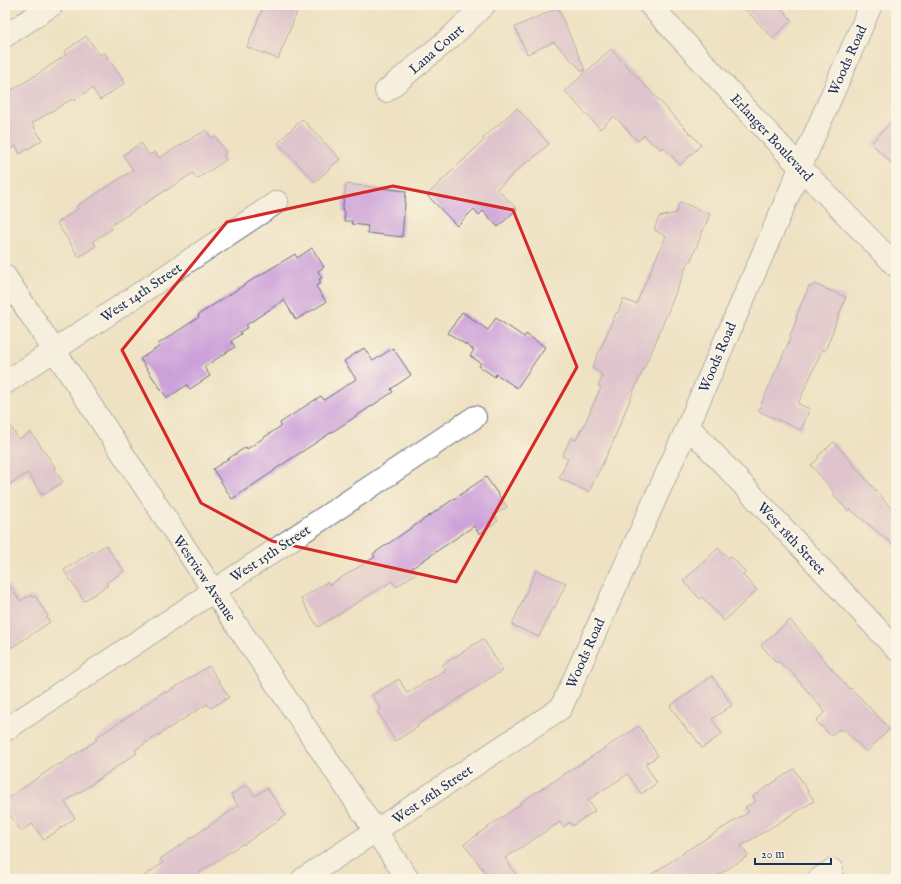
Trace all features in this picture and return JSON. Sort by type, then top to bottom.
[{"type":"street","points":[[5,36],[52,5]]},
{"type":"street","name":"Lana Court","points":[[386,91],[450,38],[484,5]]},
{"type":"street","name":"Erlanger Boulevard","points":[[650,5],[800,168],[896,266]]},
{"type":"street","name":"Woods Road","points":[[561,708],[688,426],[871,5]]},
{"type":"street","name":"West 14th Street","points":[[5,383],[277,202]]},
{"type":"street","name":"Westview Avenue","points":[[5,276],[213,590],[408,879]]},
{"type":"street","name":"West 15th Street","points":[[5,730],[213,590],[475,417]]},
{"type":"street","name":"West 18th Street","points":[[688,426],[896,649]]},
{"type":"street","name":"West 16th Street","points":[[303,879],[561,708]]},
{"type":"highlighted area","points":[[393,186],[513,210],[577,367],[456,582],[272,541],[201,503],[122,350],[227,222]]},
{"type":"building","points":[[264,5],[300,5],[278,59],[247,47]]},
{"type":"building","points":[[741,5],[779,5],[792,20],[773,38]]},
{"type":"building","points":[[558,8],[585,70],[583,72],[554,42],[527,54],[515,27]]},
{"type":"building","points":[[86,36],[100,55],[104,52],[125,83],[100,100],[92,88],[74,101],[72,99],[32,123],[42,140],[20,154],[16,146],[11,149],[5,138],[5,94],[66,55],[64,52]]},
{"type":"building","points":[[611,49],[701,145],[680,165],[663,147],[661,150],[655,143],[654,145],[644,135],[638,141],[614,116],[600,129],[565,91]]},
{"type":"building","points":[[517,108],[549,144],[497,189],[517,209],[498,227],[483,211],[479,215],[474,209],[457,226],[427,195],[484,140],[483,138]]},
{"type":"building","points":[[896,117],[896,167],[871,143]]},
{"type":"building","points":[[302,119],[340,159],[315,182],[278,143]]},
{"type":"building","points":[[206,130],[211,138],[215,136],[226,153],[223,155],[226,160],[197,179],[193,173],[110,226],[112,229],[93,241],[96,246],[79,257],[57,223],[78,209],[76,207],[133,170],[123,155],[141,143],[149,155],[155,152],[159,158]]},
{"type":"building","points":[[346,184],[406,191],[402,237],[367,233],[368,226],[352,224],[352,221],[344,221],[345,212],[342,212]]},
{"type":"building","points":[[680,202],[710,214],[690,262],[688,262],[612,444],[589,492],[559,478],[568,459],[562,456],[571,438],[576,440],[581,429],[582,430],[601,387],[598,386],[603,376],[600,375],[601,373],[592,368],[616,313],[618,313],[623,299],[636,304],[666,236],[654,230],[659,217],[676,213]]},
{"type":"building","points":[[312,248],[324,267],[318,271],[322,278],[319,279],[321,283],[316,286],[326,302],[296,320],[284,300],[246,325],[248,327],[240,332],[241,334],[231,341],[235,347],[204,367],[210,376],[190,389],[187,385],[167,398],[140,359],[160,346],[158,344],[199,317],[198,315],[247,283],[295,254],[297,258]]},
{"type":"building","points":[[814,284],[846,297],[825,351],[822,350],[798,404],[810,409],[801,430],[758,411],[791,337],[790,336],[797,318],[796,317],[809,286],[812,287]]},
{"type":"building","points":[[462,312],[488,330],[496,318],[524,337],[526,334],[545,347],[517,388],[496,374],[495,377],[479,366],[481,363],[470,356],[474,350],[448,333]]},
{"type":"building","points":[[364,348],[373,361],[393,348],[411,375],[391,389],[393,392],[232,499],[213,469],[246,447],[247,449],[281,426],[280,423],[321,396],[324,400],[356,379],[344,361]]},
{"type":"building","points":[[5,419],[19,439],[31,432],[55,467],[54,468],[63,482],[42,495],[28,473],[5,487]]},
{"type":"building","points":[[834,442],[896,514],[896,547],[850,509],[848,511],[811,465],[819,458],[818,456]]},
{"type":"building","points":[[486,477],[507,507],[494,515],[498,521],[479,534],[474,526],[412,568],[416,573],[396,587],[392,581],[318,627],[301,599],[327,582],[329,585],[375,557],[373,554]]},
{"type":"building","points":[[106,545],[124,571],[106,583],[108,585],[84,601],[64,570],[95,550],[96,551]]},
{"type":"building","points":[[718,548],[729,558],[731,556],[745,572],[743,575],[757,590],[724,621],[702,597],[700,599],[683,581]]},
{"type":"building","points":[[536,570],[566,583],[554,609],[552,608],[539,637],[512,625]]},
{"type":"building","points":[[5,579],[20,601],[31,595],[32,597],[35,596],[48,616],[47,618],[50,622],[5,652]]},
{"type":"building","points":[[790,620],[849,689],[851,688],[890,729],[866,752],[844,729],[841,731],[839,729],[831,736],[816,721],[825,712],[788,668],[786,669],[779,661],[777,663],[761,645]]},
{"type":"building","points":[[483,639],[503,670],[417,725],[418,727],[395,741],[377,711],[381,709],[372,695],[399,679],[407,693],[446,670],[442,665]]},
{"type":"building","points":[[209,666],[229,697],[211,708],[207,704],[135,750],[137,753],[65,802],[75,818],[44,840],[32,824],[21,831],[5,808],[5,800],[58,764],[59,765],[97,740],[95,738],[142,708],[141,707],[165,691],[166,693]]},
{"type":"building","points":[[712,676],[732,705],[712,719],[722,734],[702,748],[691,732],[689,733],[670,706]]},
{"type":"building","points":[[639,726],[658,756],[645,764],[657,783],[641,794],[628,774],[588,800],[595,811],[572,826],[570,822],[563,827],[560,822],[505,858],[519,879],[490,879],[464,844],[521,804],[520,803]]},
{"type":"building","points":[[794,769],[814,801],[741,846],[748,856],[712,879],[644,879],[684,852],[749,812],[745,807],[756,801],[753,796]]},
{"type":"building","points":[[247,784],[255,796],[267,788],[286,815],[190,879],[140,879],[163,863],[160,859],[238,806],[231,795]]}]
